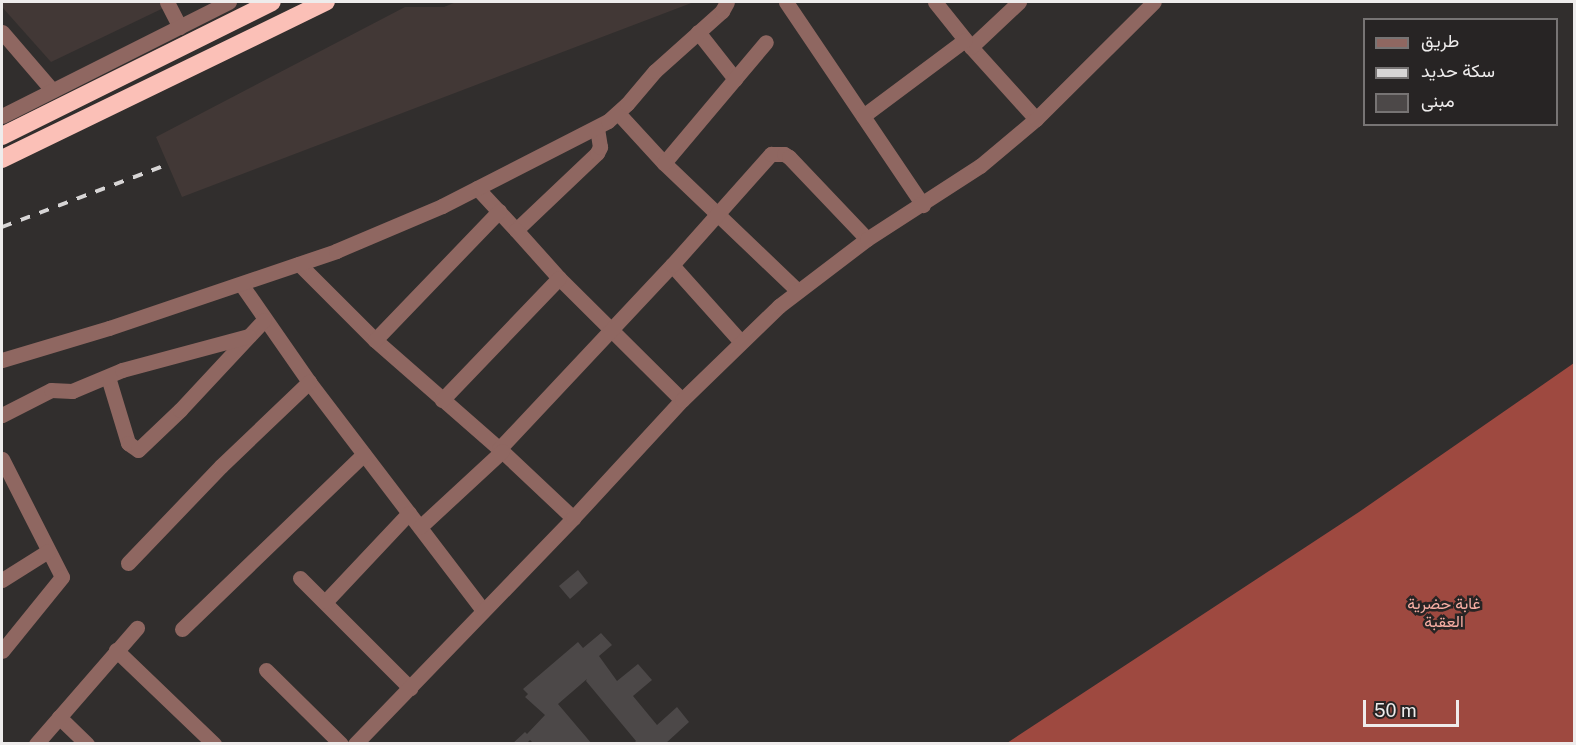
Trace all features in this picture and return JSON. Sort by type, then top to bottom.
[{"type":"highway","points":[[2,136],[272,2]]},
{"type":"highway","points":[[2,159],[326,2]]},
{"type":"street","points":[[167,2],[180,27]]},
{"type":"street","points":[[2,116],[229,2]]},
{"type":"street","points":[[2,360],[299,264],[407,222],[597,129],[618,112],[655,71],[726,7],[727,2]]},
{"type":"street","points":[[786,2],[923,205]]},
{"type":"street","points":[[935,2],[968,44],[1036,119]]},
{"type":"street","points":[[863,116],[968,44],[1018,2]]},
{"type":"street","points":[[355,744],[573,518],[682,400],[741,342],[797,290],[867,239],[981,166],[1036,119],[1154,2]]},
{"type":"street","points":[[698,32],[735,79]]},
{"type":"street","points":[[5,40],[52,90]]},
{"type":"street","points":[[664,163],[766,42]]},
{"type":"street","points":[[618,112],[664,163],[797,290]]},
{"type":"street","points":[[516,230],[597,153],[600,139],[597,129]]},
{"type":"street","points":[[420,527],[500,450],[719,215],[771,154],[783,154],[867,239]]},
{"type":"street","points":[[477,188],[560,278],[682,400]]},
{"type":"street","points":[[375,340],[499,211]]},
{"type":"street","points":[[299,264],[375,340],[573,518]]},
{"type":"street","points":[[672,265],[741,342]]},
{"type":"street","points":[[442,400],[560,278]]},
{"type":"street","points":[[241,284],[309,382],[483,610]]},
{"type":"street","points":[[108,377],[128,443],[138,450],[180,410],[264,320]]},
{"type":"street","points":[[2,415],[44,393],[72,391],[122,370],[249,336]]},
{"type":"street","points":[[128,563],[221,466],[309,382]]},
{"type":"street","points":[[182,629],[364,454]]},
{"type":"street","points":[[2,459],[6,479],[60,572],[61,580],[2,651]]},
{"type":"street","points":[[326,601],[409,513]]},
{"type":"street","points":[[2,580],[48,551]]},
{"type":"street","points":[[300,578],[326,601],[410,687]]},
{"type":"street","points":[[36,744],[137,628]]},
{"type":"street","points":[[116,650],[214,744]]},
{"type":"street","points":[[266,670],[341,744]]},
{"type":"street","points":[[59,717],[87,744]]},
{"type":"shaded area","points":[[2,2],[176,2],[51,62],[2,7]]},
{"type":"shaded area","points":[[456,2],[694,2],[182,197],[156,137],[405,7],[444,7]]},
{"type":"green space","name":"غابة حضرية العقبة","points":[[1574,363],[1574,743],[1007,743],[1359,512]]},
{"type":"building","points":[[578,570],[588,583],[570,599],[559,586]]},
{"type":"building","points":[[601,633],[612,645],[599,656],[617,681],[638,664],[652,680],[633,696],[657,725],[677,707],[689,722],[665,744],[633,744],[636,741],[586,681],[587,679],[558,704],[592,744],[534,744],[530,740],[526,744],[512,744],[525,732],[527,734],[545,715],[525,697],[528,694],[523,689],[578,642],[583,648]]},
{"type":"railway","points":[[2,227],[161,167]]}]
